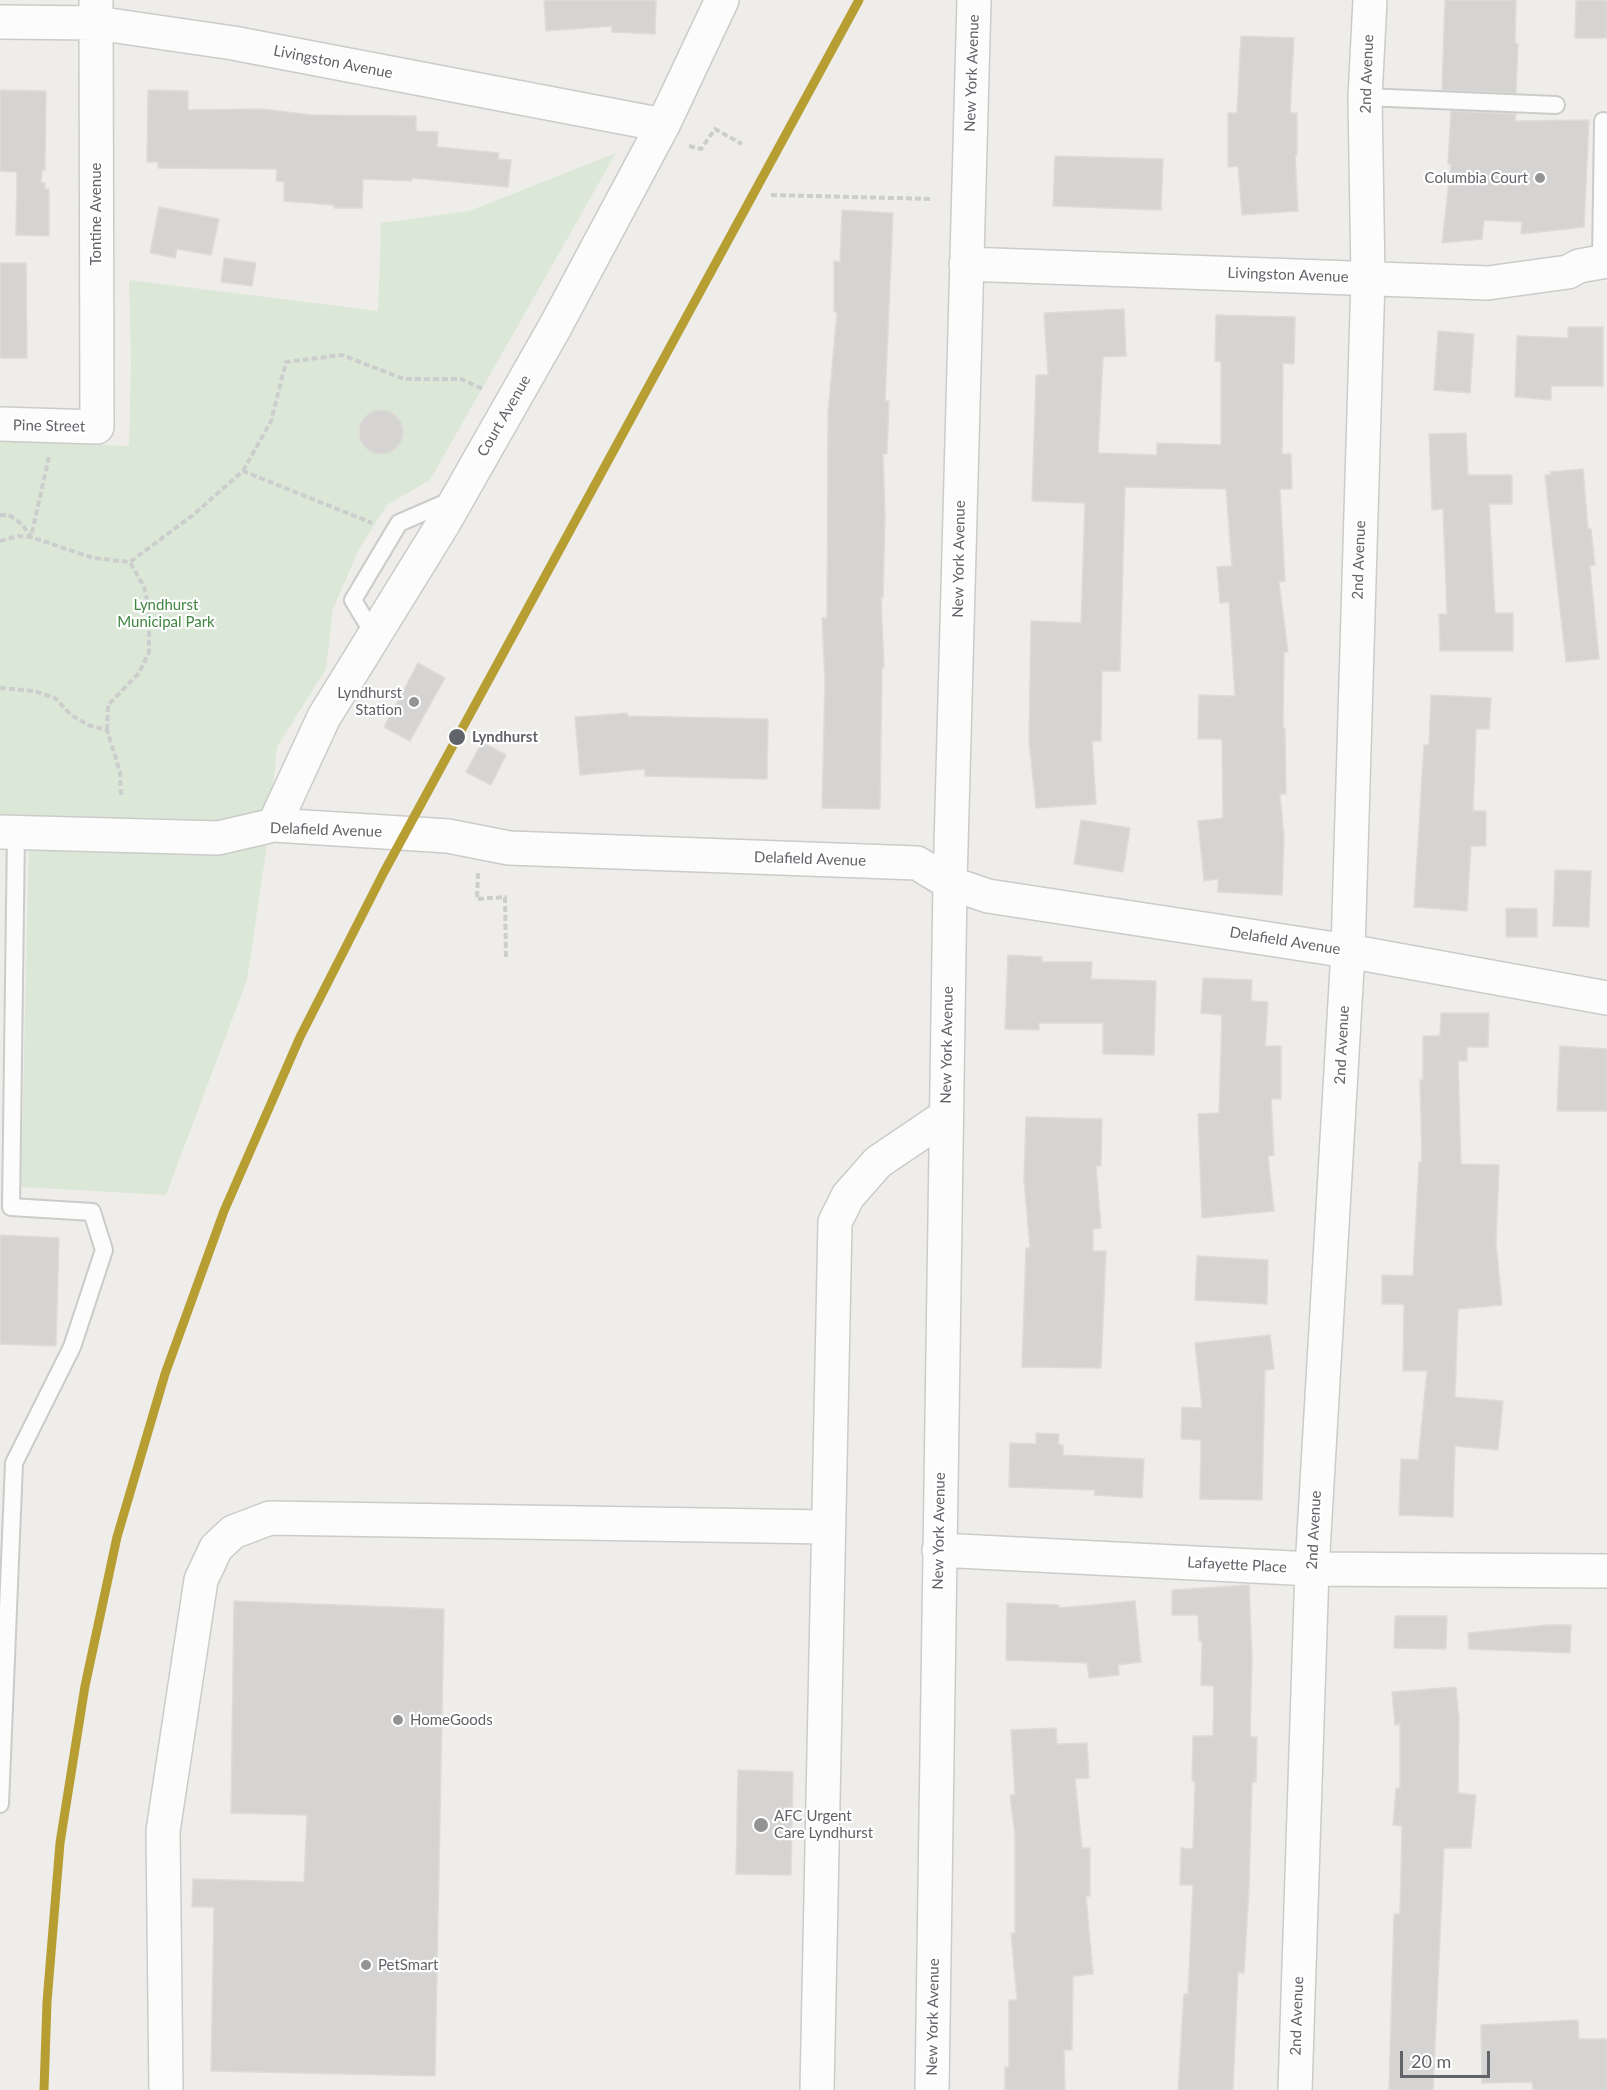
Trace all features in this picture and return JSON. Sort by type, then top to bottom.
[{"type":"street","name":"Court Avenue","points":[[274,825],[324,717],[458,497],[555,327],[663,125],[722,0]]},
{"type":"street","name":"New York Avenue","points":[[932,2090],[950,883],[974,0]]},
{"type":"street","name":"2nd Avenue","points":[[1295,2090],[1312,1569],[1347,951],[1368,278],[1365,97],[1370,0]]},
{"type":"street","name":"Livingston Avenue","points":[[0,22],[96,11],[233,43],[663,125]]},
{"type":"street","name":"Tontine Avenue","points":[[96,11],[97,427]]},
{"type":"street","name":"Livingston Avenue","points":[[966,264],[1488,283],[1558,273],[1604,262]]},
{"type":"street","name":"Pine Street","points":[[0,424],[97,427]]},
{"type":"street","name":"Delafield Avenue","points":[[8,832],[218,838],[274,825],[448,836],[509,848],[917,863],[950,883],[988,896],[1347,951],[1607,998]]},
{"type":"street","points":[[817,2090],[835,1222],[848,1196],[878,1162],[946,1116]]},
{"type":"street","points":[[166,2090],[163,1831],[201,1580],[216,1548],[233,1532],[270,1518],[828,1527]]},
{"type":"street","name":"Lafayette Place","points":[[939,1550],[1312,1569],[1607,1571]]},
{"type":"lane","points":[[1365,97],[1556,105]]},
{"type":"lane","points":[[1603,121],[1604,262]]},
{"type":"lane","points":[[0,1804],[4,1539],[14,1463],[72,1347],[104,1250],[92,1212],[11,1207],[8,832]]},
{"type":"path","points":[[689,146],[701,149],[715,129],[742,144]]},
{"type":"path","points":[[771,195],[933,199]]},
{"type":"path","points":[[0,541],[18,536],[31,537],[93,558],[130,562],[192,515],[243,471],[271,421],[286,362],[342,355],[404,379],[461,379],[486,390]]},
{"type":"path","points":[[31,537],[49,455]]},
{"type":"path","points":[[243,471],[377,525]]},
{"type":"path","points":[[0,515],[9,515],[22,524],[31,537]]},
{"type":"path","points":[[121,797],[120,772],[107,730],[108,705],[139,673],[149,652],[149,607],[144,587],[130,562]]},
{"type":"path","points":[[0,688],[34,691],[55,698],[71,715],[107,730]]},
{"type":"path","points":[[478,872],[477,899],[505,897],[506,958]]},
{"type":"green space","name":"Lyndhurst Municipal Park","points":[[616,153],[430,480],[387,505],[359,549],[333,609],[326,669],[277,747],[267,845],[247,980],[166,1195],[21,1187],[29,835],[0,834],[0,441],[129,446],[131,362],[129,280],[378,311],[381,223],[469,211]]},
{"type":"building","points":[[544,0],[656,0],[655,34],[612,32],[612,26],[546,31]]},
{"type":"building","points":[[1445,0],[1516,0],[1515,43],[1518,44],[1516,93],[1442,90]]},
{"type":"building","points":[[1576,0],[1607,0],[1607,38],[1575,38]]},
{"type":"building","points":[[1241,36],[1294,38],[1290,113],[1297,113],[1297,155],[1295,155],[1298,211],[1242,215],[1238,166],[1228,167],[1228,113],[1237,113]]},
{"type":"building","points":[[0,90],[46,91],[45,170],[42,170],[41,182],[45,183],[45,189],[49,189],[49,236],[16,235],[17,172],[0,171]]},
{"type":"building","points":[[148,90],[188,91],[188,110],[262,109],[312,115],[416,116],[416,131],[438,132],[437,147],[499,153],[498,159],[511,160],[508,187],[412,178],[412,181],[363,179],[362,208],[334,208],[334,205],[284,201],[284,182],[276,181],[277,169],[158,168],[158,162],[147,162]]},
{"type":"building","name":"Columbia Court","points":[[1451,111],[1516,114],[1515,121],[1589,120],[1584,227],[1521,234],[1522,222],[1484,220],[1482,239],[1442,243],[1451,164],[1448,164]]},
{"type":"building","points":[[1055,156],[1163,159],[1161,210],[1053,206]]},
{"type":"building","points":[[159,207],[219,219],[211,255],[177,249],[175,258],[150,253]]},
{"type":"building","points":[[842,210],[893,213],[885,401],[889,401],[887,454],[883,454],[885,516],[883,598],[881,597],[884,668],[882,668],[880,809],[822,808],[825,681],[822,618],[827,618],[828,413],[837,312],[834,312],[834,261],[840,262]]},
{"type":"building","points":[[224,258],[256,263],[252,286],[221,282]]},
{"type":"building","points":[[0,263],[26,263],[27,358],[0,358]]},
{"type":"building","points":[[1124,309],[1126,356],[1103,357],[1098,453],[1157,455],[1157,443],[1221,445],[1221,362],[1215,361],[1216,315],[1295,317],[1294,364],[1283,363],[1282,454],[1291,454],[1292,489],[1280,489],[1285,581],[1279,582],[1288,652],[1284,652],[1283,728],[1285,728],[1286,794],[1280,794],[1284,838],[1282,895],[1218,892],[1218,879],[1204,881],[1198,821],[1223,818],[1222,739],[1198,739],[1199,695],[1235,696],[1229,602],[1220,603],[1217,567],[1232,566],[1226,489],[1125,487],[1120,671],[1102,671],[1101,741],[1092,741],[1096,804],[1036,808],[1029,740],[1031,621],[1081,623],[1085,503],[1032,501],[1036,375],[1048,375],[1044,313]]},
{"type":"building","points":[[1568,327],[1603,327],[1603,386],[1551,386],[1551,400],[1515,397],[1517,336],[1568,338]]},
{"type":"building","points":[[1438,331],[1474,334],[1470,393],[1434,390]]},
{"type":"building","points":[[381,410],[397,416],[403,432],[397,448],[381,454],[365,448],[359,432],[365,416]]},
{"type":"building","points":[[1466,433],[1468,475],[1512,475],[1512,504],[1489,504],[1495,613],[1513,613],[1513,651],[1440,651],[1439,614],[1447,614],[1443,509],[1432,510],[1429,434]]},
{"type":"building","points":[[1583,469],[1588,529],[1591,529],[1595,565],[1590,566],[1599,659],[1566,662],[1545,475],[1551,475],[1550,472]]},
{"type":"building","name":"Lyndhurst Station","points":[[418,663],[445,678],[410,741],[384,727]]},
{"type":"building","points":[[1431,695],[1491,698],[1489,729],[1476,729],[1473,811],[1486,811],[1486,846],[1471,846],[1467,911],[1414,907],[1424,745],[1429,745]]},
{"type":"building","points":[[627,713],[628,716],[768,719],[767,779],[645,776],[645,769],[580,775],[575,717]]},
{"type":"building","points":[[482,742],[506,755],[491,785],[466,772]]},
{"type":"building","points":[[1081,820],[1130,828],[1123,872],[1074,864]]},
{"type":"building","points":[[1555,870],[1591,871],[1589,927],[1553,926]]},
{"type":"building","points":[[1506,908],[1537,909],[1537,937],[1506,937]]},
{"type":"building","points":[[1008,955],[1042,957],[1042,962],[1092,962],[1091,979],[1156,981],[1154,1055],[1103,1054],[1103,1023],[1039,1023],[1039,1030],[1005,1029]]},
{"type":"building","points":[[1203,978],[1252,980],[1251,1001],[1268,1002],[1265,1046],[1281,1046],[1281,1099],[1271,1099],[1274,1155],[1268,1156],[1274,1211],[1202,1218],[1198,1114],[1219,1113],[1222,1015],[1201,1013]]},
{"type":"building","points":[[1441,1013],[1489,1013],[1488,1047],[1467,1047],[1467,1061],[1458,1061],[1461,1164],[1499,1165],[1496,1243],[1502,1305],[1458,1309],[1455,1397],[1503,1401],[1498,1450],[1455,1446],[1453,1517],[1399,1515],[1401,1459],[1418,1460],[1427,1371],[1403,1371],[1404,1304],[1382,1304],[1382,1275],[1413,1276],[1419,1162],[1422,1162],[1420,1080],[1423,1080],[1423,1036],[1440,1036]]},
{"type":"building","points":[[1560,1046],[1607,1049],[1607,1111],[1557,1111]]},
{"type":"building","points":[[1026,1117],[1102,1119],[1101,1166],[1096,1166],[1101,1228],[1093,1229],[1093,1251],[1106,1251],[1101,1368],[1022,1367],[1026,1248],[1030,1248],[1024,1179]]},
{"type":"building","points":[[0,1235],[59,1238],[56,1346],[0,1344]]},
{"type":"building","points":[[1197,1256],[1268,1260],[1267,1304],[1195,1300]]},
{"type":"building","points":[[1270,1335],[1274,1369],[1265,1370],[1262,1500],[1200,1499],[1201,1440],[1181,1439],[1182,1407],[1202,1408],[1195,1343]]},
{"type":"building","points":[[1036,1433],[1059,1434],[1058,1444],[1063,1445],[1063,1455],[1144,1459],[1142,1498],[1094,1495],[1095,1490],[1009,1487],[1010,1443],[1036,1444]]},
{"type":"building","points":[[1249,1585],[1252,1658],[1250,1737],[1257,1737],[1256,1782],[1252,1782],[1244,1973],[1238,1972],[1233,2090],[1178,2090],[1184,1994],[1188,1994],[1193,1885],[1180,1885],[1181,1848],[1193,1849],[1195,1781],[1192,1781],[1193,1736],[1213,1736],[1214,1686],[1201,1685],[1202,1641],[1199,1641],[1198,1615],[1172,1615],[1172,1590]]},
{"type":"building","points":[[234,1601],[444,1609],[435,2076],[211,2071],[214,1907],[192,1907],[193,1879],[304,1882],[307,1815],[231,1813]]},
{"type":"building","points":[[1135,1601],[1141,1662],[1118,1665],[1119,1675],[1089,1678],[1087,1663],[1006,1660],[1007,1603],[1059,1605],[1059,1608]]},
{"type":"building","points":[[1395,1616],[1447,1616],[1446,1649],[1394,1648]]},
{"type":"building","points":[[1547,1625],[1571,1625],[1570,1653],[1469,1649],[1468,1633]]},
{"type":"building","points":[[1456,1687],[1459,1719],[1458,1793],[1476,1795],[1471,1848],[1444,1848],[1433,2090],[1389,2090],[1394,1914],[1400,1914],[1402,1826],[1393,1825],[1396,1788],[1400,1788],[1400,1724],[1395,1725],[1392,1692]]},
{"type":"building","points":[[1056,1728],[1057,1744],[1087,1743],[1089,1778],[1075,1779],[1082,1848],[1090,1848],[1090,1896],[1086,1896],[1093,1974],[1073,1976],[1072,2050],[1064,2050],[1065,2090],[1005,2090],[1005,2067],[1009,2067],[1009,2000],[1017,2000],[1011,1933],[1015,1933],[1015,1835],[1010,1795],[1015,1795],[1011,1730]]},
{"type":"building","points":[[738,1770],[793,1772],[791,1875],[736,1874]]},
{"type":"building","points":[[1578,2020],[1579,2039],[1607,2039],[1607,2090],[1533,2090],[1532,2082],[1482,2083],[1481,2025]]},
{"type":"transit line","points":[[44,2090],[47,2002],[60,1843],[85,1686],[117,1537],[165,1374],[224,1211],[300,1037],[384,872],[859,0]]},
{"type":"place","name":"Columbia Court","points":[[1540,178]]},
{"type":"place","name":"Lyndhurst Station","points":[[414,702]]},
{"type":"place","name":"Lyndhurst","points":[[457,737]]},
{"type":"place","name":"HomeGoods","points":[[398,1720]]},
{"type":"place","name":"AFC Urgent Care Lyndhurst","points":[[761,1825]]},
{"type":"place","name":"PetSmart","points":[[366,1965]]}]
